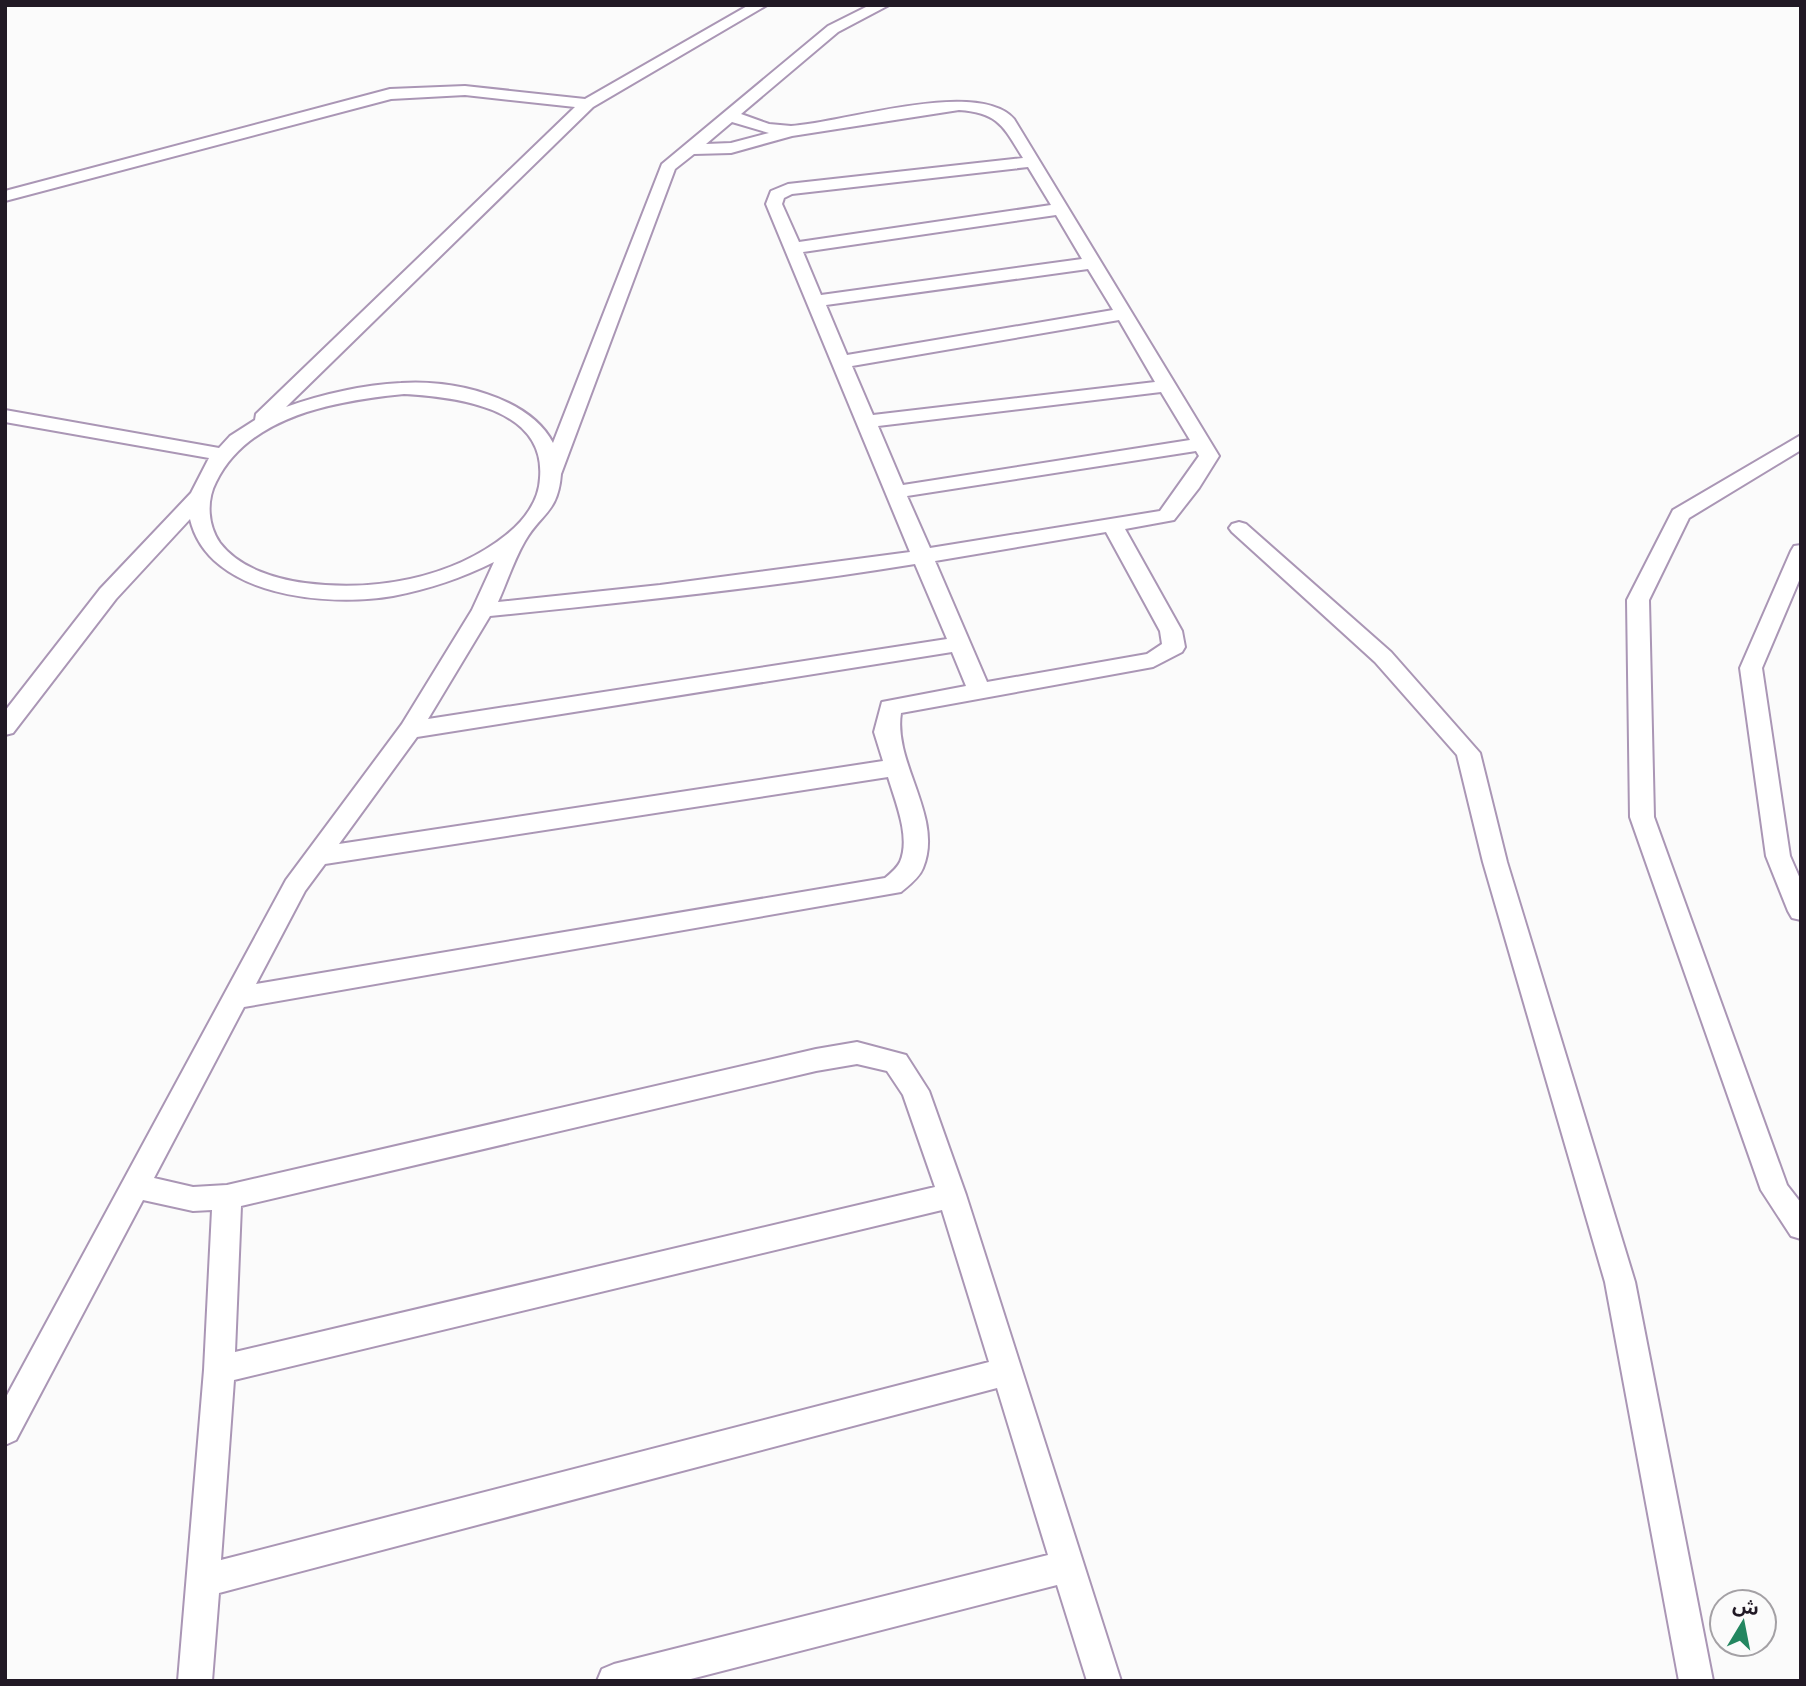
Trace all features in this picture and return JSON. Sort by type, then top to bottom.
[{"type":"lane","points":[[760,5],[587,104],[223,455],[207,475],[199,497],[198,518],[206,538],[221,557],[244,572],[274,584],[308,592],[385,591],[423,583],[459,570],[492,555],[517,536],[537,515],[548,494],[552,472],[668,167],[833,29],[882,5]]},
{"type":"lane","points":[[5,196],[390,94],[429,88],[475,89],[587,104]]},
{"type":"lane","points":[[483,610],[838,570],[1167,516],[1209,456],[1012,127],[1000,114],[975,107],[943,107],[792,132],[731,148],[689,149]]},
{"type":"lane","points":[[729,115],[756,126],[792,132]]},
{"type":"lane","points":[[980,692],[774,204],[777,195],[788,189],[1033,162]]},
{"type":"lane","points":[[792,248],[1061,209]]},
{"type":"lane","points":[[814,301],[1093,263]]},
{"type":"lane","points":[[840,362],[1125,314]]},
{"type":"lane","points":[[865,422],[1167,386]]},
{"type":"lane","points":[[244,436],[302,407],[335,397],[393,389],[438,390],[497,405],[520,418],[537,433],[548,452],[552,472]]},
{"type":"lane","points":[[5,416],[223,455]]},
{"type":"lane","points":[[1801,441],[1680,514],[1638,600],[1642,817],[1775,1190],[1801,1227]]},
{"type":"lane","points":[[895,492],[1201,444]]},
{"type":"lane","points":[[9,717],[108,594],[199,497]]},
{"type":"lane","points":[[235,999],[892,886],[911,868],[916,846],[886,732],[890,707],[1153,660],[1174,647],[1167,622],[1112,525]]},
{"type":"lane","points":[[1240,528],[1383,657],[1468,753],[1495,862],[1620,1282],[1696,1681]]},
{"type":"lane","points":[[5,1430],[295,886],[410,730],[483,610],[517,536]]},
{"type":"lane","points":[[1801,551],[1751,668],[1778,856],[1801,911]]},
{"type":"lane","points":[[410,730],[960,644]]},
{"type":"lane","points":[[318,856],[897,767]]},
{"type":"lane","points":[[135,1186],[193,1199],[228,1197],[816,1060],[858,1053],[896,1063],[915,1091],[952,1195],[1104,1681]]},
{"type":"lane","points":[[219,1370],[952,1195]]},
{"type":"lane","points":[[195,1681],[219,1370],[228,1197]]},
{"type":"lane","points":[[203,1581],[1007,1371]]},
{"type":"lane","points":[[614,1681],[1067,1566]]}]
